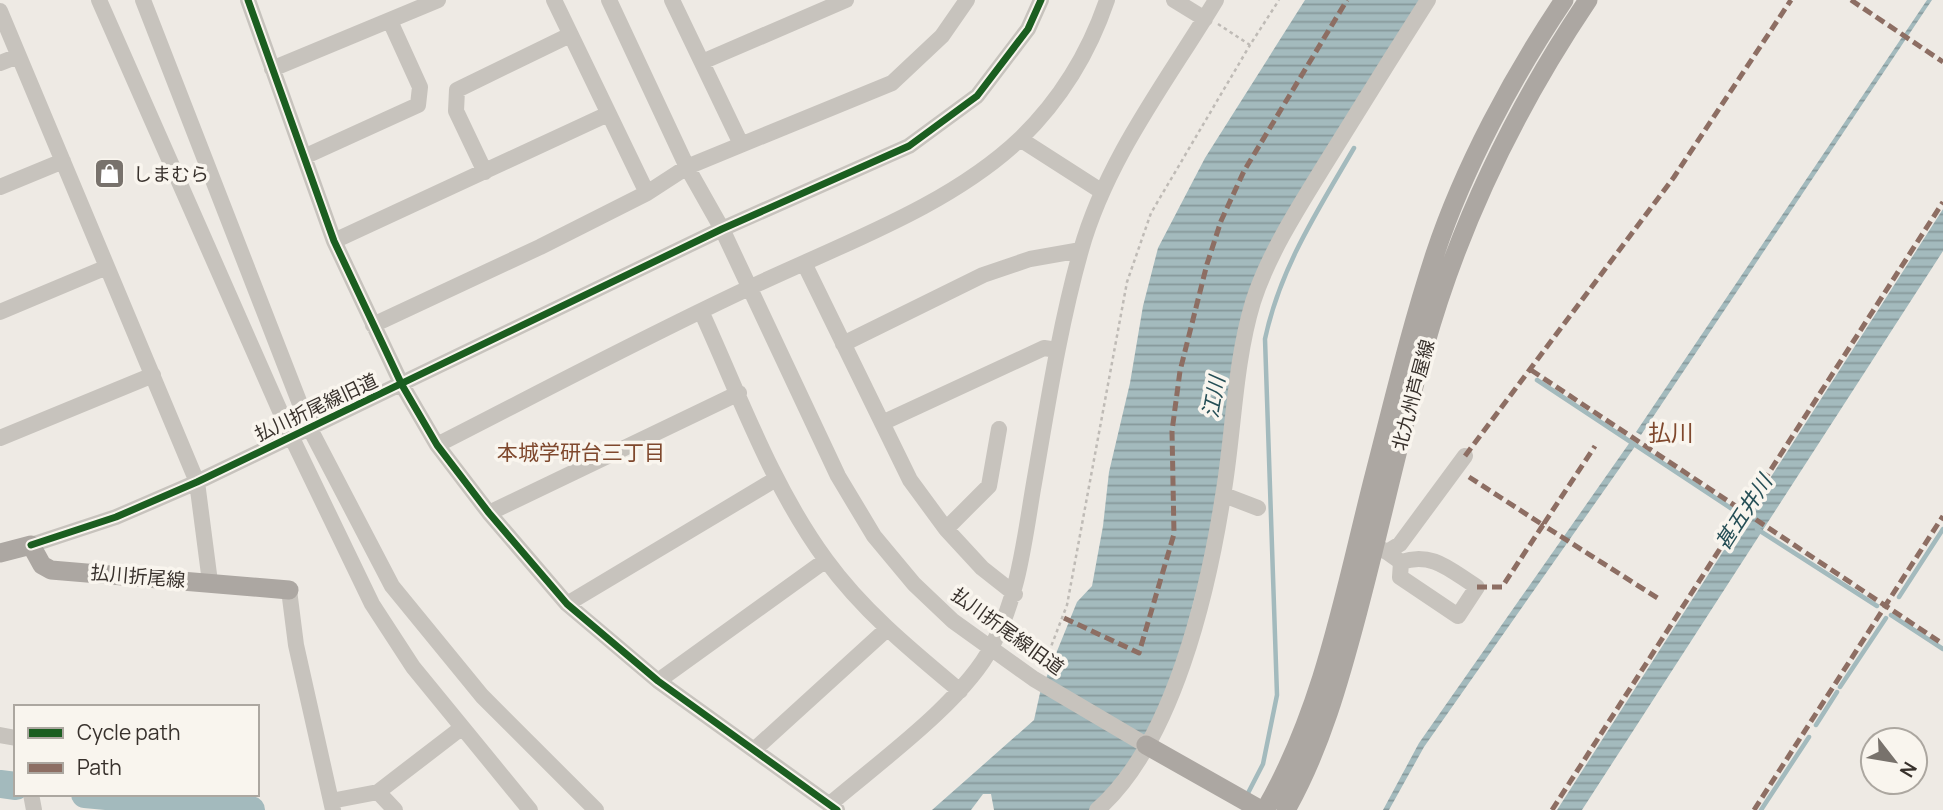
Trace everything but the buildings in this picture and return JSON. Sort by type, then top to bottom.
[{"type":"main road","name":"北九州芦屋線","points":[[1263,810],[1307,722],[1327,664],[1381,549],[1410,335],[1436,252],[1479,151],[1513,84],[1530,51],[1564,0]]},
{"type":"main road","name":"北九州芦屋線","points":[[1286,810],[1321,735],[1381,549],[1424,349],[1450,265],[1493,165],[1539,75],[1588,0]]},
{"type":"main road","points":[[0,553],[31,545]]},
{"type":"main road","name":"払川折尾線","points":[[31,545],[42,565],[51,570],[289,590]]},
{"type":"main road","points":[[1144,743],[1263,810]]},
{"type":"street","points":[[99,0],[291,436],[372,604],[412,667],[460,729],[530,810]]},
{"type":"street","points":[[143,0],[309,427],[393,586],[482,696],[596,810]]},
{"type":"street","points":[[248,0],[306,156],[334,241],[402,384],[437,445],[489,513],[567,604],[658,681],[834,807],[960,691],[991,648],[1015,594],[1058,350],[1081,250],[1101,191],[1125,145],[1216,0]]},
{"type":"street","points":[[272,69],[438,0]]},
{"type":"street","points":[[554,0],[647,193]]},
{"type":"street","points":[[609,0],[687,167],[722,229],[909,146],[977,96],[1028,29],[1041,0]]},
{"type":"street","points":[[672,0],[741,144]]},
{"type":"street","points":[[702,62],[846,0]]},
{"type":"street","points":[[373,325],[647,193],[687,167],[892,83],[943,36],[967,0]]},
{"type":"street","points":[[437,445],[749,287],[941,196],[1020,139],[1074,75],[1095,33],[1107,0]]},
{"type":"street","points":[[1174,0],[1206,17]]},
{"type":"street","points":[[1097,810],[1121,783],[1176,689],[1209,570],[1224,495],[1239,368],[1254,300],[1300,206],[1428,0]]},
{"type":"street","points":[[0,11],[197,482],[210,582]]},
{"type":"street","points":[[306,156],[418,105],[420,87],[390,21]]},
{"type":"street","points":[[485,172],[456,111],[457,90],[570,35]]},
{"type":"street","points":[[0,63],[18,56]]},
{"type":"street","points":[[334,241],[608,114]]},
{"type":"street","points":[[1020,139],[1101,191]]},
{"type":"street","points":[[0,187],[63,161]]},
{"type":"street","name":"払川折尾線旧道","points":[[31,545],[116,517],[197,482],[722,229],[838,476],[874,536],[914,584],[953,621],[1034,679],[1144,743]]},
{"type":"street","points":[[843,344],[983,275],[1030,259],[1081,250]]},
{"type":"street","points":[[804,263],[910,480],[946,529],[982,568],[1015,594]]},
{"type":"street","points":[[0,312],[107,267]]},
{"type":"street","points":[[701,311],[776,479],[826,561],[887,629],[960,691]]},
{"type":"street","points":[[882,423],[1044,348],[1058,350]]},
{"type":"street","points":[[0,438],[153,375]]},
{"type":"street","points":[[489,513],[739,393]]},
{"type":"street","points":[[946,529],[989,486],[999,429]]},
{"type":"street","points":[[1381,549],[1399,544],[1465,456]]},
{"type":"street","points":[[567,604],[776,479]]},
{"type":"street","points":[[1224,495],[1258,508]]},
{"type":"street","points":[[1381,549],[1420,556],[1436,562],[1477,587],[1458,616],[1400,577],[1381,549]]},
{"type":"street","points":[[658,681],[826,561]]},
{"type":"street","points":[[289,590],[296,645],[332,805],[378,792],[460,729]]},
{"type":"street","points":[[754,750],[887,629]]},
{"type":"street","points":[[378,792],[394,810]]},
{"type":"path","points":[[1042,670],[1052,650],[1067,605],[1127,282],[1152,213],[1279,0]]},
{"type":"path","points":[[1206,17],[1250,45]]},
{"type":"water","name":"江川","points":[[1305,0],[1424,0],[1267,259],[1204,563],[1171,687],[1136,752],[1119,778],[1091,810],[994,810],[991,794],[983,794],[971,810],[932,810],[1034,720],[1040,693],[1077,602],[1092,586],[1109,472],[1130,383],[1143,306],[1158,248],[1205,158]]},
{"type":"water","points":[[1927,0],[1932,0],[1641,435],[1636,432]]},
{"type":"water","points":[[1943,209],[1943,251],[1582,810],[1557,810]]},
{"type":"water","points":[[1630,442],[1636,445],[1424,747],[1389,810],[1383,810],[1419,743]]},
{"type":"waterway","points":[[1247,795],[1263,764],[1277,695],[1265,339],[1290,264],[1354,148]]},
{"type":"waterway","name":"甚五井川","points":[[1537,380],[1735,511]]},
{"type":"waterway","name":"甚五井川","points":[[1757,529],[1877,606]]},
{"type":"waterway","points":[[1899,597],[1943,529]]},
{"type":"waterway","points":[[1891,615],[1943,649]]},
{"type":"waterway","points":[[1840,687],[1886,618]]},
{"type":"waterway","points":[[1816,725],[1837,692]]},
{"type":"waterway","points":[[1761,810],[1809,737]]},
{"type":"waterway","points":[[0,784],[14,786]]},
{"type":"waterway","points":[[106,796],[251,810]]},
{"type":"marked path","points":[[1064,618],[1139,653],[1174,534],[1172,431],[1180,371],[1207,264],[1221,221],[1244,171],[1347,0]]},
{"type":"marked path","points":[[1465,456],[1674,177],[1791,0]]},
{"type":"marked path","points":[[1851,0],[1943,62]]},
{"type":"marked path","points":[[1552,810],[1943,202]]},
{"type":"marked path","points":[[1531,370],[1943,644]]},
{"type":"marked path","points":[[1469,477],[1543,525],[1595,446]]},
{"type":"marked path","points":[[1754,810],[1943,516]]},
{"type":"marked path","points":[[1477,587],[1502,587],[1543,525],[1659,599]]},
{"type":"cycle path","points":[[248,0],[334,241],[402,385],[437,445],[489,513],[567,604],[658,681],[837,810]]},
{"type":"cycle path","points":[[31,545],[116,517],[197,482],[722,229],[909,146],[977,96],[1028,29],[1041,0]]},
{"type":"place","name":"しまむら","points":[[110,174]]},
{"type":"district","name":"払川","points":[[1671,432]]},
{"type":"district","name":"本城学研台三丁目","points":[[581,452]]}]
